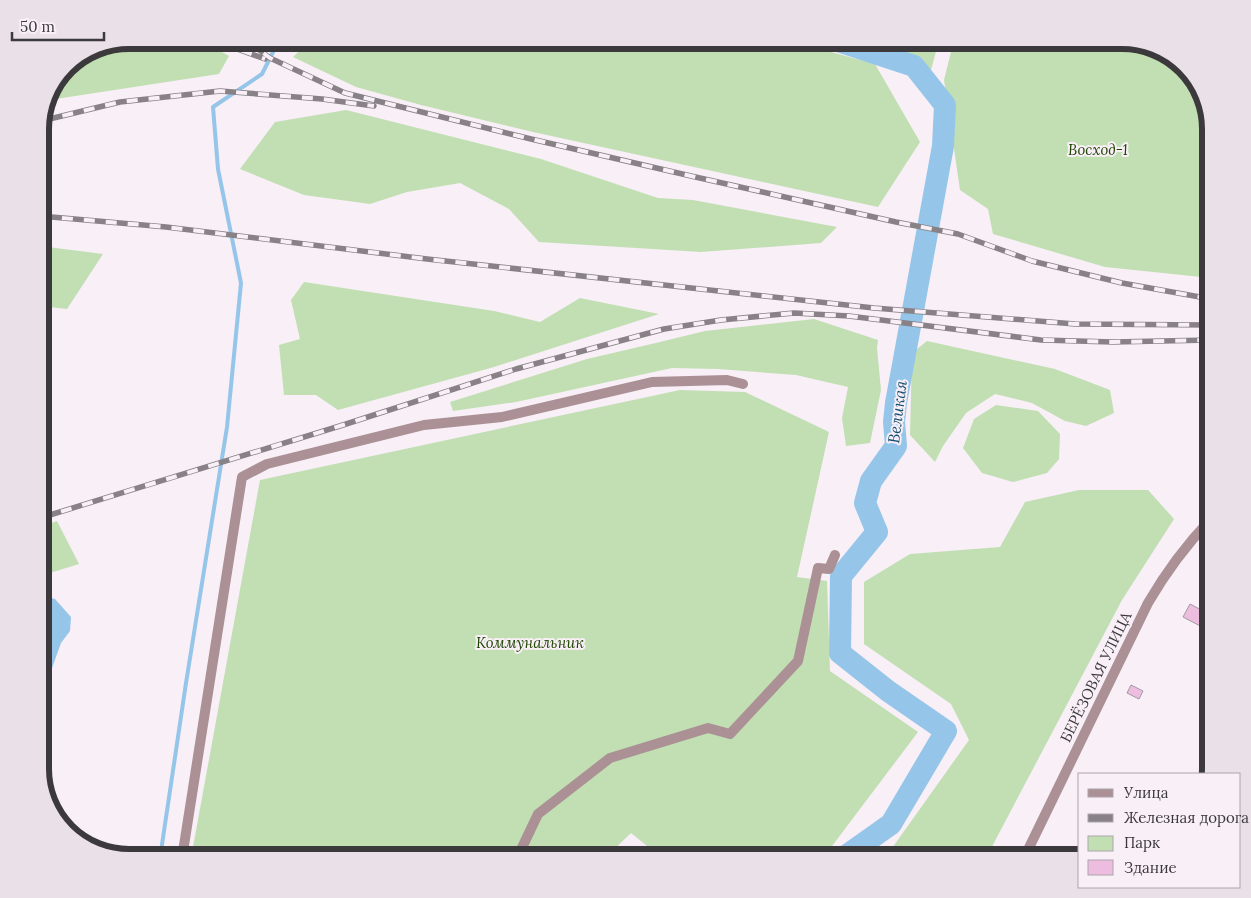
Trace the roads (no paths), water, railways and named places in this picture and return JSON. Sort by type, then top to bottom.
[{"type":"street","points":[[183,849],[242,477],[267,464],[424,425],[502,417],[652,382],[727,380],[743,384]]},
{"type":"street","name":"БЕРЁЗОВАЯ УЛИЦА","points":[[1028,849],[1148,603],[1167,572],[1202,528]]},
{"type":"street","points":[[521,849],[538,814],[610,758],[708,728],[730,734],[798,661],[818,568],[828,569],[835,555]]},
{"type":"water","points":[[49,597],[55,599],[71,617],[70,631],[61,643],[49,676]]},
{"type":"waterway","points":[[161,849],[227,427],[241,283],[218,169],[213,107],[262,74],[274,49]]},
{"type":"waterway","name":"Великая","points":[[856,849],[891,824],[946,731],[888,691],[840,653],[841,576],[877,532],[865,503],[871,481],[896,446],[894,422],[896,403],[943,146],[945,105],[914,66],[862,49]]},
{"type":"railway","points":[[238,49],[265,59]]},
{"type":"railway","points":[[258,49],[270,58],[345,93],[691,176],[958,234],[1032,261],[1122,283],[1202,297]]},
{"type":"railway","points":[[50,119],[120,102],[220,91],[322,99],[374,106]]},
{"type":"railway","points":[[49,217],[166,227],[427,259],[874,308],[1075,324],[1202,325]]},
{"type":"railway","points":[[49,515],[343,425],[516,369],[664,329],[721,320],[794,313],[849,316],[1041,340],[1113,342],[1202,340]]},
{"type":"park label","name":"Восход-1","points":[[1098,150]]},
{"type":"park label","name":"Коммунальник","points":[[530,643]]}]
